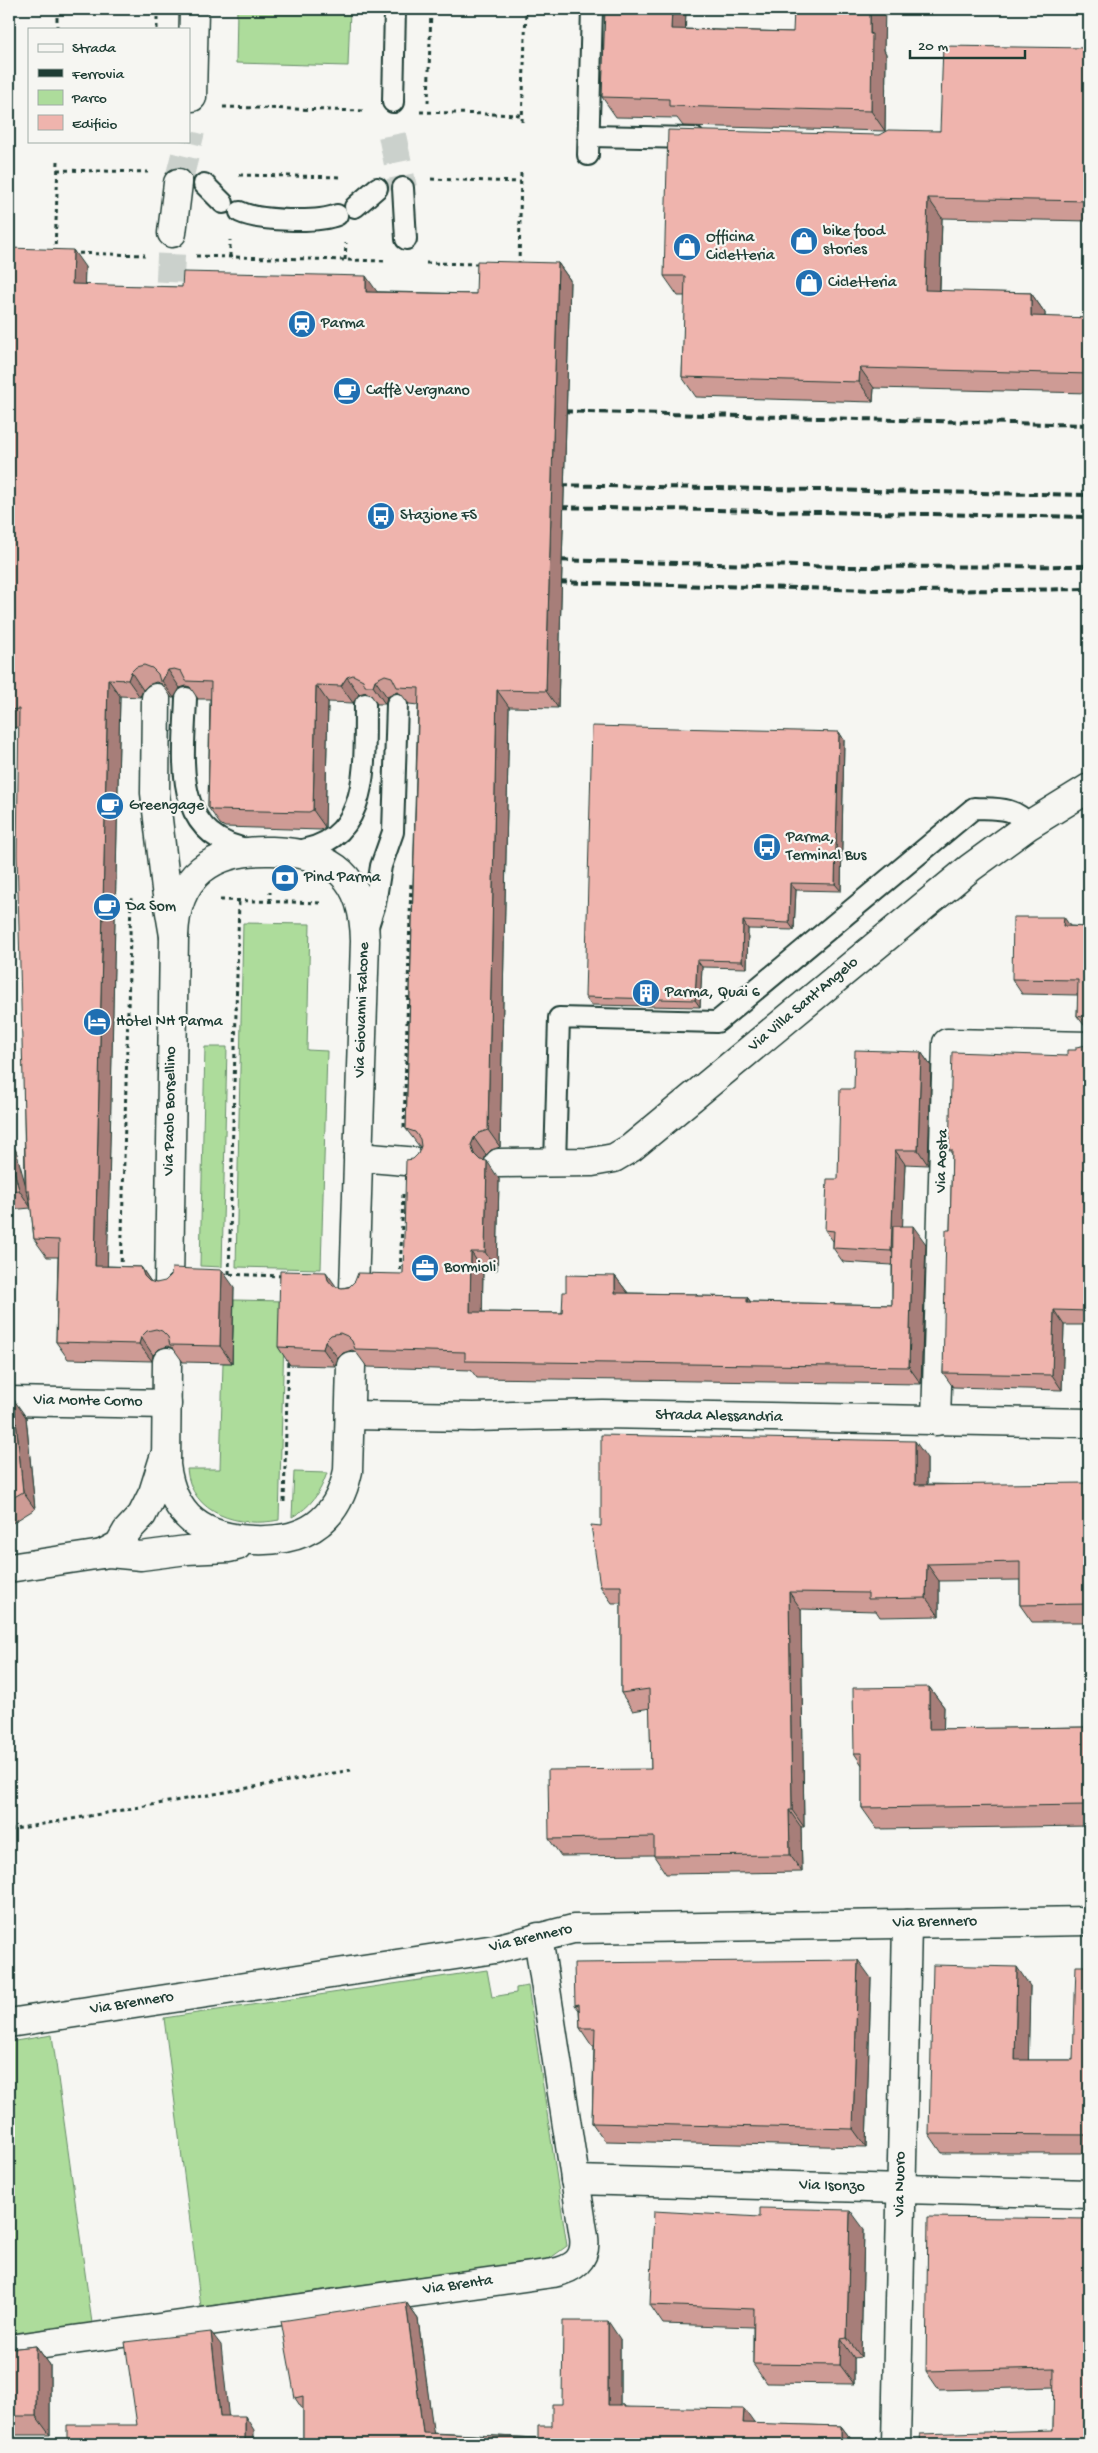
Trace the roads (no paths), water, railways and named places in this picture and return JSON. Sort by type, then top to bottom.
[{"type":"street","points":[[192,97],[194,9]]},
{"type":"street","points":[[172,233],[179,180]]},
{"type":"street","name":"Via Paolo Borsellino","points":[[156,698],[155,793],[166,888],[174,936],[169,1285]]},
{"type":"street","name":"Via Villa Sant'Angelo","points":[[500,1163],[555,1164],[592,1162],[614,1158],[631,1148],[970,868],[1029,825],[1089,788]]},
{"type":"street","points":[[174,936],[178,906],[194,876],[220,858],[235,853],[257,850],[286,851],[324,860],[349,881],[358,895],[363,911],[365,941]]},
{"type":"street","name":"Via Giovanni Falcone","points":[[354,1290],[365,941]]},
{"type":"street","name":"Via Aosta","points":[[936,1421],[947,1043],[1089,1046]]},
{"type":"street","points":[[358,1157],[418,1162]]},
{"type":"street","points":[[167,1362],[166,1444],[168,1482],[183,1511],[208,1532],[224,1537],[262,1540]]},
{"type":"street","points":[[9,1568],[102,1554],[140,1556],[187,1550],[229,1548],[244,1542],[285,1539],[301,1534],[328,1515],[344,1487],[348,1470],[351,1366]]},
{"type":"street","name":"Via Monte Corno","points":[[9,1401],[166,1404]]},
{"type":"street","name":"Strada Alessandria","points":[[350,1415],[483,1417],[602,1414],[1089,1423]]},
{"type":"street","points":[[102,1554],[119,1545],[145,1509],[162,1462],[166,1444]]},
{"type":"street","name":"Via Brennero","points":[[9,2023],[496,1949],[538,1936],[586,1928],[1089,1921]]},
{"type":"street","name":"Via Nuoro","points":[[896,2444],[907,1924]]},
{"type":"street","name":"Via Brenta","points":[[9,2349],[567,2269],[581,2259],[585,2242],[538,1936]]},
{"type":"street","name":"Via Isonzo","points":[[575,2180],[1089,2194]]},
{"type":"lane","points":[[393,102],[395,9]]},
{"type":"lane","points":[[592,9],[589,145],[717,139]]},
{"type":"lane","points":[[179,180],[234,214],[263,217],[314,219],[343,217],[377,188]]},
{"type":"lane","points":[[403,188],[406,239]]},
{"type":"lane","points":[[186,698],[184,777],[191,808],[200,822],[225,842],[257,850]]},
{"type":"lane","points":[[286,851],[302,850],[332,837],[354,812],[363,782],[365,704]]},
{"type":"lane","name":"Via Giovanni Falcone","points":[[365,941],[375,904],[381,866],[393,832],[397,704]]},
{"type":"lane","points":[[555,1164],[559,1018],[716,1022],[974,808],[1010,810],[1021,816],[1029,825]]},
{"type":"tunnel","points":[[190,135],[191,131]]},
{"type":"tunnel","points":[[392,135],[403,188]]},
{"type":"tunnel","points":[[178,183],[188,142]]},
{"type":"tunnel","points":[[168,324],[172,233]]},
{"type":"railway","points":[[552,411],[1089,425]]},
{"type":"railway","points":[[549,485],[1089,495]]},
{"type":"railway","points":[[549,507],[1089,517]]},
{"type":"railway","points":[[549,560],[843,567],[1089,566]]},
{"type":"railway","points":[[547,582],[920,591],[1089,589]]},
{"type":"place","name":"bike food stories","points":[[804,241]]},
{"type":"place","name":"Officina Cicletteria","points":[[687,247]]},
{"type":"place","name":"Cicletteria","points":[[809,283]]},
{"type":"place","name":"Parma","points":[[302,324]]},
{"type":"place","name":"Caffè Vergnano","points":[[347,391]]},
{"type":"place","name":"Stazione FS","points":[[381,516]]},
{"type":"place","name":"Greengage","points":[[110,806]]},
{"type":"place","name":"Parma, Terminal Bus","points":[[767,847]]},
{"type":"place","name":"Pind Parma","points":[[285,878]]},
{"type":"place","name":"Da Som","points":[[107,907]]},
{"type":"place","name":"Parma, Quai 6","points":[[646,993]]},
{"type":"place","name":"Hotel NH Parma","points":[[97,1022]]},
{"type":"place","name":"Bormioli","points":[[425,1268]]}]
